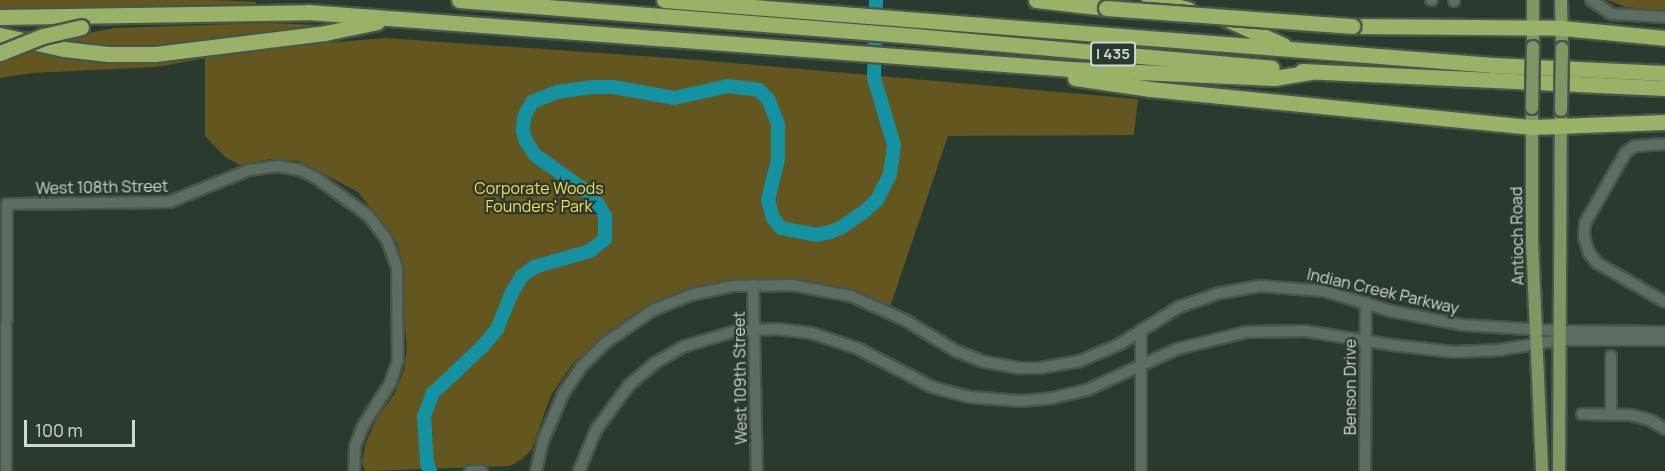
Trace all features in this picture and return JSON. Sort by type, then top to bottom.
[{"type":"highway","name":"I 435","points":[[459,0],[1291,49],[1549,68],[1665,73]]},
{"type":"highway","name":"I 435","points":[[664,0],[812,20]]},
{"type":"highway","points":[[1036,0],[1106,8],[1352,26],[1562,28],[1665,38]]},
{"type":"highway","points":[[1149,0],[1236,21],[1291,49]]},
{"type":"highway","points":[[0,53],[83,21],[119,14],[275,11],[396,18],[968,63],[1274,78],[1311,72]]},
{"type":"highway","points":[[0,17],[83,21]]},
{"type":"highway","points":[[0,35],[64,50],[108,54],[155,54],[325,33],[396,18]]},
{"type":"highway","name":"I 435","points":[[916,28],[1311,72],[1665,88]]},
{"type":"highway","points":[[968,63],[1150,89],[1532,127],[1665,122]]},
{"type":"main road","name":"Antioch Road","points":[[1533,0],[1532,240],[1542,471]]},
{"type":"main road","points":[[1559,471],[1561,0]]},
{"type":"street","points":[[1591,0],[1612,14],[1665,17]]},
{"type":"street","points":[[1665,144],[1635,146],[1626,152],[1585,223],[1586,246],[1597,263],[1665,302]]},
{"type":"street","name":"West 108th Street","points":[[6,471],[7,204],[169,202],[249,170],[285,167],[315,177],[369,216],[387,240],[397,268],[398,360],[391,382],[363,426],[355,447],[354,471]]},
{"type":"street","name":"Indian Creek Parkway","points":[[536,471],[543,441],[563,394],[581,368],[605,343],[635,319],[671,302],[712,290],[753,285],[813,287],[850,296],[905,320],[956,351],[985,362],[1020,368],[1040,368],[1080,361],[1106,351],[1179,307],[1240,288],[1303,287],[1443,322],[1537,329],[1561,336]]},
{"type":"street","name":"West 109th Street","points":[[753,285],[757,471]]},
{"type":"street","name":"Benson Drive","points":[[1365,303],[1365,471]]},
{"type":"street","points":[[579,471],[587,449],[606,413],[642,374],[669,354],[693,343],[720,334],[754,329],[795,331],[825,337],[856,348],[932,387],[970,397],[1000,401],[1035,400],[1069,395],[1102,384],[1184,347],[1246,332],[1305,331],[1455,352],[1499,350],[1538,344],[1561,336],[1665,332]]},
{"type":"street","points":[[1141,330],[1141,471]]},
{"type":"street","points":[[1561,336],[1665,340]]},
{"type":"street","points":[[1611,356],[1611,415]]},
{"type":"street","points":[[1582,414],[1644,418],[1665,429]]},
{"type":"street","points":[[470,471],[482,471]]},
{"type":"green space","points":[[0,0],[214,0],[256,2],[256,5],[0,11]]},
{"type":"green space","points":[[1607,0],[1665,0],[1665,11],[1626,7]]},
{"type":"green space","points":[[266,23],[322,25],[323,28],[206,43],[125,49],[51,40],[115,28]]},
{"type":"green space","name":"Corporate Woods Founders' Park","points":[[385,38],[699,60],[1138,99],[1134,135],[948,136],[890,307],[845,289],[787,279],[753,278],[689,290],[659,300],[629,317],[575,361],[551,395],[532,449],[510,466],[365,471],[362,462],[366,442],[377,418],[395,393],[404,369],[407,349],[398,244],[358,192],[299,161],[270,159],[240,165],[225,157],[205,136],[205,58],[157,67],[32,73],[0,78],[0,61],[28,49],[206,55],[206,58],[302,45]]},
{"type":"waterway","points":[[430,471],[427,463],[424,416],[433,393],[482,347],[497,329],[511,294],[522,276],[534,267],[590,251],[605,239],[605,216],[598,204],[586,191],[535,155],[526,141],[523,132],[524,117],[532,102],[557,92],[594,87],[613,87],[674,98],[728,86],[759,90],[768,99],[778,124],[778,159],[768,200],[773,218],[781,228],[816,235],[830,232],[842,227],[877,200],[890,174],[894,145],[874,78],[876,0]]}]
